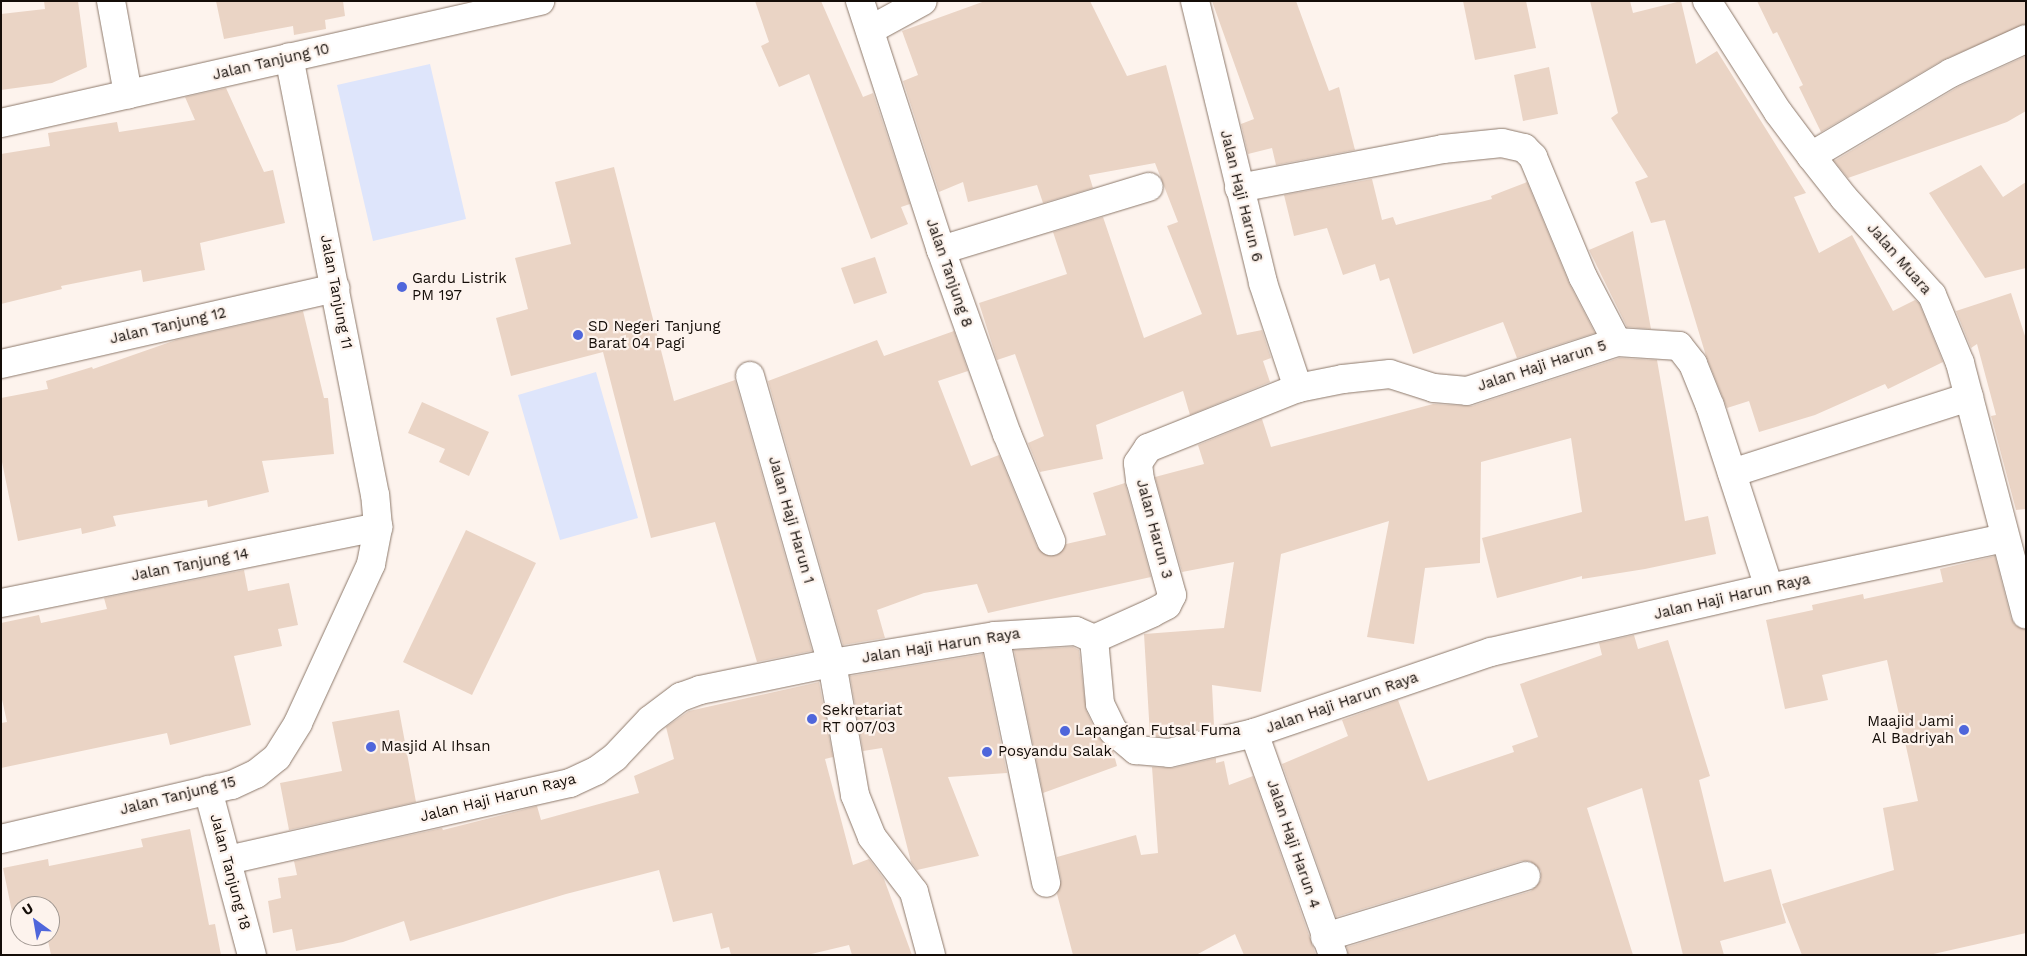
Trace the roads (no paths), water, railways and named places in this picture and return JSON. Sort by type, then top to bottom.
[{"type":"street","points":[[111,1],[128,94]]},
{"type":"street","name":"Jalan Tanjung 10","points":[[1,123],[540,1]]},
{"type":"street","name":"Jalan Tanjung 8","points":[[860,1],[941,250],[1007,434],[1051,540]]},
{"type":"street","points":[[870,30],[923,1]]},
{"type":"street","name":"Jalan Haji Harun 6","points":[[1195,1],[1263,283],[1298,388]]},
{"type":"street","name":"Jalan Muara","points":[[1707,1],[1778,112],[1811,156],[1844,198],[1932,295],[1960,363],[2004,538],[2026,614]]},
{"type":"street","points":[[1811,156],[1943,77],[2026,39]]},
{"type":"street","name":"Jalan Tanjung 11","points":[[289,57],[335,288],[378,527]]},
{"type":"street","points":[[1239,188],[1443,149],[1502,143],[1524,148],[1533,157],[1583,277],[1617,342]]},
{"type":"street","points":[[941,250],[1149,187]]},
{"type":"street","name":"Jalan Tanjung 12","points":[[1,364],[335,288]]},
{"type":"street","name":"Jalan Haji Harun 5","points":[[1298,388],[1342,379],[1390,374],[1434,388],[1467,390],[1617,342],[1679,346],[1693,364],[1732,473],[1769,588]]},
{"type":"street","name":"Jalan Haji Harun 1","points":[[750,376],[832,663],[855,795],[872,837],[914,892],[931,955]]},
{"type":"street","name":"Jalan Harun 3","points":[[1094,639],[1167,605],[1172,595],[1140,480],[1138,463],[1141,453],[1148,448],[1298,388]]},
{"type":"street","points":[[1732,473],[1969,397]]},
{"type":"street","name":"Jalan Tanjung 14","points":[[1,603],[378,527]]},
{"type":"street","name":"Jalan Tanjung 15","points":[[1,839],[208,790],[256,774],[277,756],[286,744],[326,669],[376,549],[378,527]]},
{"type":"street","name":"Jalan Haji Harun Raya","points":[[228,860],[570,783],[596,772],[615,757],[650,720],[681,697],[700,690],[832,663],[995,636],[1076,631],[1094,639],[1100,704],[1113,731],[1136,750],[1169,753],[1254,733],[1491,652],[1769,588],[2004,538]]},
{"type":"street","points":[[995,636],[1046,883]]},
{"type":"street","name":"Jalan Haji Harun 4","points":[[1254,733],[1329,946]]},
{"type":"street","name":"Jalan Tanjung 18","points":[[208,790],[252,955]]},
{"type":"street","points":[[1329,946],[1526,876]]},
{"type":"place","name":"Gardu Listrik PM 197","points":[[402,287]]},
{"type":"place","name":"SD Negeri Tanjung Barat 04 Pagi","points":[[578,335]]},
{"type":"place","name":"Sekretariat RT 007/03","points":[[812,719]]},
{"type":"place","name":"Maajid Jami Al Badriyah","points":[[1964,730]]},
{"type":"place","name":"Lapangan Futsal Fuma","points":[[1065,731]]},
{"type":"place","name":"Masjid Al Ihsan","points":[[371,747]]},
{"type":"place","name":"Posyandu Salak","points":[[987,752]]}]
